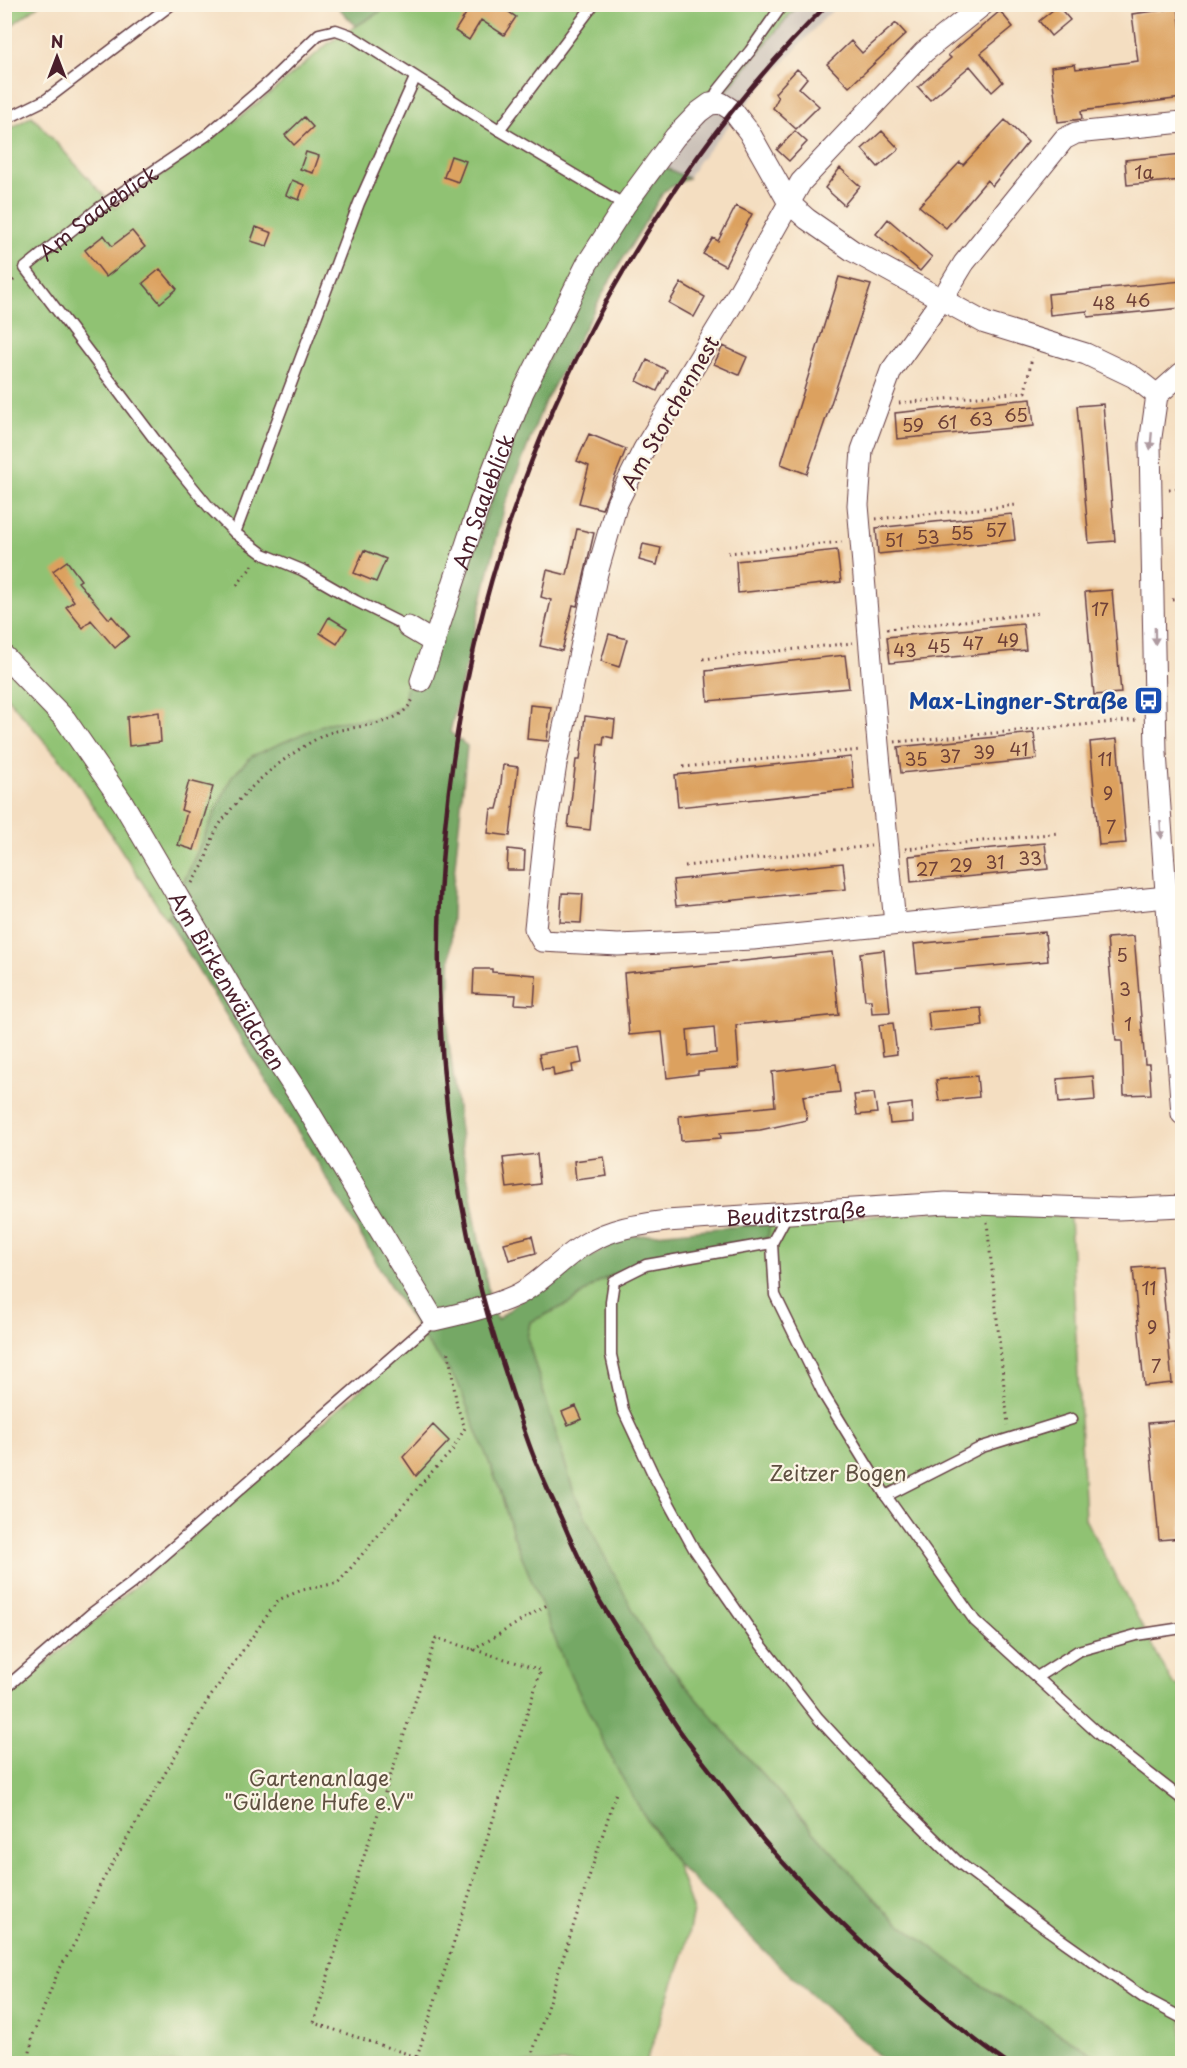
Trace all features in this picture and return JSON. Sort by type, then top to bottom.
[{"type":"street","name":"Am Storchennest","points":[[895,924],[753,939],[618,945],[542,941],[535,928],[545,834],[556,764],[597,573],[617,503],[644,449],[731,306],[801,182],[924,52],[984,4]]},
{"type":"street","points":[[710,104],[722,103],[740,119],[762,152],[789,203],[807,219],[853,250],[985,322],[1086,354],[1134,377],[1157,395]]},
{"type":"street","name":"Am Saaleblick","points":[[421,681],[480,503],[524,392],[587,264],[675,137],[710,104]]},
{"type":"street","points":[[1166,897],[895,924],[858,505],[862,450],[891,371],[942,299],[964,263],[1064,139],[1076,133],[1182,122]]},
{"type":"street","points":[[1182,373],[1157,395],[1150,444],[1156,753],[1182,1114]]},
{"type":"street","points":[[408,627],[435,643]]},
{"type":"street","name":"Am Birkenwäldchen","points":[[4,656],[65,719],[123,803],[250,1020],[299,1095],[434,1320]]},
{"type":"street","name":"Beuditzstraße","points":[[434,1320],[464,1313],[517,1294],[541,1279],[586,1243],[623,1227],[666,1221],[946,1203],[1118,1209],[1182,1206]]},
{"type":"lane","points":[[4,120],[47,99],[172,4]]},
{"type":"lane","points":[[499,130],[594,4]]},
{"type":"lane","points":[[710,104],[783,4]]},
{"type":"lane","name":"Am Saaleblick","points":[[408,627],[356,602],[302,570],[263,554],[235,533],[208,507],[26,268],[99,208],[207,135],[269,82],[319,34],[336,30],[350,35],[415,78],[625,206]]},
{"type":"lane","points":[[235,533],[359,203],[415,78]]},
{"type":"lane","points":[[788,1213],[772,1243],[775,1295],[824,1395],[886,1496],[975,1621],[1101,1736],[1182,1799]]},
{"type":"lane","points":[[772,1243],[646,1265],[614,1281],[611,1355],[623,1410],[654,1476],[694,1549],[755,1637],[818,1718],[879,1784],[958,1863],[1144,1998],[1182,2018]]},
{"type":"lane","points":[[4,1689],[92,1613],[131,1584],[434,1320]]},
{"type":"lane","points":[[886,1496],[982,1447],[1072,1419]]},
{"type":"lane","points":[[1037,1677],[1078,1651],[1136,1635],[1182,1628]]},
{"type":"path","points":[[879,405],[1025,392],[1036,338]]},
{"type":"path","points":[[729,553],[1017,505]]},
{"type":"path","points":[[237,585],[263,554]]},
{"type":"path","points":[[703,659],[1040,613]]},
{"type":"path","points":[[181,899],[202,867],[219,826],[238,801],[261,779],[322,735],[380,724],[409,707],[421,681]]},
{"type":"path","points":[[683,767],[1156,718]]},
{"type":"path","points":[[685,866],[1059,832]]},
{"type":"path","points":[[985,1204],[1010,1438]]},
{"type":"path","points":[[28,2064],[33,2035],[100,1885],[206,1703],[278,1600],[302,1590],[338,1583],[428,1476],[452,1451],[465,1428],[457,1406],[448,1348]]},
{"type":"path","points":[[473,1650],[547,1605]]},
{"type":"path","points":[[417,2057],[541,1671],[436,1638],[361,1865],[314,2023],[438,2064]]},
{"type":"path","points":[[529,2064],[616,1793]]},
{"type":"path","points":[[407,2064],[410,2055]]},
{"type":"shaded area","points":[[798,5],[840,5],[825,17],[758,91],[699,161],[688,178],[664,167],[678,148]]},
{"type":"green space","points":[[5,4],[39,4],[39,5],[5,30]]},
{"type":"green space","points":[[336,5],[391,5],[356,26]]},
{"type":"green space","points":[[391,5],[798,5],[664,167],[523,411],[450,620],[408,676],[404,705],[379,718],[327,723],[232,776],[166,919],[70,771],[5,695],[5,132],[32,116],[115,208],[209,141],[330,42]]},
{"type":"green space","points":[[664,167],[688,178],[664,191],[609,282],[543,406],[505,505],[450,732],[467,746],[453,885],[448,1035],[462,1147],[489,1295],[497,1320],[528,1294],[624,1237],[770,1223],[768,1237],[646,1258],[600,1281],[570,1303],[530,1322],[527,1338],[573,1490],[598,1544],[652,1646],[744,1754],[888,1914],[981,1985],[1107,2063],[887,2063],[776,1962],[676,1863],[642,1812],[615,1765],[565,1664],[513,1534],[500,1490],[458,1383],[422,1336],[393,1291],[345,1208],[167,919],[232,776],[252,756],[327,723],[379,718],[404,705],[408,676],[450,620],[523,411],[592,268]]},
{"type":"green space","name":"Zeitzer Bogen","points":[[985,1208],[1070,1217],[1085,1519],[1173,1684],[1182,1687],[1182,2063],[1107,2063],[981,1985],[888,1914],[744,1754],[652,1646],[598,1544],[573,1490],[527,1338],[530,1322],[570,1303],[600,1281],[646,1258],[767,1237],[770,1223]]},
{"type":"green space","name":"Gartenanlage \"Güldene Hufe e.V\"","points":[[422,1336],[458,1383],[500,1490],[513,1534],[565,1664],[615,1765],[642,1812],[676,1863],[693,1911],[685,1949],[646,2063],[5,2063],[4,1700]]},
{"type":"building","points":[[472,4],[497,4],[516,17],[504,35],[481,20],[469,40],[455,31]]},
{"type":"building","points":[[1058,6],[1070,20],[1051,36],[1039,21]]},
{"type":"building","points":[[1178,8],[1182,38],[1182,98],[1081,111],[1082,119],[1058,122],[1051,67],[1075,64],[1076,69],[1138,61],[1132,14]]},
{"type":"building","points":[[1000,11],[1013,27],[981,53],[1003,82],[992,92],[970,66],[930,100],[918,87],[951,58],[948,55]]},
{"type":"building","points":[[896,23],[906,34],[849,87],[827,64],[851,41],[862,53]]},
{"type":"building","points":[[797,69],[807,78],[799,88],[819,106],[796,129],[773,108],[778,98],[775,93]]},
{"type":"building","points":[[304,117],[313,127],[294,145],[285,135]]},
{"type":"building","points":[[1005,120],[1028,142],[992,186],[987,180],[946,228],[919,206],[960,162],[963,165]]},
{"type":"building","points":[[795,131],[807,142],[789,161],[777,150]]},
{"type":"building","points":[[882,131],[899,149],[878,167],[862,149]]},
{"type":"building","points":[[306,152],[319,156],[313,173],[300,169]]},
{"type":"building","points":[[1182,154],[1182,180],[1127,185],[1125,160]]},
{"type":"building","points":[[451,156],[466,161],[458,182],[444,177]]},
{"type":"building","points":[[840,168],[860,186],[844,205],[825,188]]},
{"type":"building","points":[[292,180],[304,185],[299,200],[286,195]]},
{"type":"building","points":[[736,206],[752,214],[725,266],[703,254],[713,238],[718,241]]},
{"type":"building","points":[[888,219],[932,257],[920,271],[876,234]]},
{"type":"building","points":[[256,227],[272,233],[267,246],[251,241]]},
{"type":"building","points":[[132,231],[145,247],[106,277],[85,250],[104,235],[112,246]]},
{"type":"building","points":[[160,269],[177,289],[160,303],[143,283]]},
{"type":"building","points":[[839,277],[871,285],[807,474],[781,464]]},
{"type":"building","points":[[1182,281],[1182,308],[1088,317],[1087,311],[1050,315],[1048,294]]},
{"type":"building","points":[[681,283],[705,297],[694,317],[669,303]]},
{"type":"building","points":[[723,346],[747,357],[739,375],[714,364]]},
{"type":"building","points":[[647,360],[667,370],[657,391],[637,381]]},
{"type":"building","points":[[1031,399],[1034,426],[897,439],[895,413]]},
{"type":"building","points":[[1103,404],[1115,541],[1089,543],[1077,406]]},
{"type":"building","points":[[589,434],[626,449],[602,509],[579,503],[589,466],[577,461]]},
{"type":"building","points":[[1012,514],[1015,540],[878,554],[876,528]]},
{"type":"building","points":[[577,529],[594,533],[577,606],[573,605],[562,651],[540,646],[551,600],[541,597],[547,570],[567,575]]},
{"type":"building","points":[[643,544],[661,548],[657,565],[639,560]]},
{"type":"building","points":[[364,550],[386,559],[376,582],[354,573]]},
{"type":"building","points":[[837,550],[841,582],[738,593],[736,561]]},
{"type":"building","points":[[67,561],[81,580],[78,582],[109,619],[112,616],[129,636],[115,648],[91,620],[83,628],[66,607],[74,601],[53,571]]},
{"type":"building","points":[[1112,590],[1121,693],[1094,695],[1085,592]]},
{"type":"building","points":[[329,617],[347,628],[337,644],[320,633]]},
{"type":"building","points":[[1023,624],[1026,650],[890,663],[887,637]]},
{"type":"building","points":[[609,634],[627,639],[619,667],[601,661]]},
{"type":"building","points":[[845,655],[849,688],[708,701],[706,671]]},
{"type":"building","points":[[530,705],[551,707],[547,741],[527,739]]},
{"type":"building","points":[[159,712],[161,742],[129,746],[127,717]]},
{"type":"building","points":[[585,716],[615,720],[613,738],[604,736],[603,745],[598,744],[590,830],[568,827],[576,760],[580,760]]},
{"type":"building","points":[[1034,733],[1037,759],[901,773],[898,747]]},
{"type":"building","points":[[1117,739],[1126,843],[1099,845],[1090,742]]},
{"type":"building","points":[[851,757],[854,789],[678,807],[675,775]]},
{"type":"building","points":[[503,765],[518,767],[510,836],[488,833],[491,809],[497,809],[499,801]]},
{"type":"building","points":[[189,781],[213,787],[194,850],[178,845],[187,812],[181,810]]},
{"type":"building","points":[[1045,843],[1048,869],[911,882],[909,856]]},
{"type":"building","points":[[508,849],[525,851],[524,870],[507,870]]},
{"type":"building","points":[[843,863],[846,889],[676,906],[673,880]]},
{"type":"building","points":[[562,893],[583,894],[581,923],[560,922]]},
{"type":"building","points":[[1045,932],[1048,961],[917,973],[914,944]]},
{"type":"building","points":[[1134,936],[1145,1064],[1149,1064],[1151,1094],[1124,1095],[1122,1041],[1116,1041],[1107,938]]},
{"type":"building","points":[[884,950],[890,1012],[872,1013],[871,1000],[865,1000],[860,953]]},
{"type":"building","points":[[832,952],[839,1015],[736,1025],[739,1068],[698,1071],[698,1074],[667,1078],[662,1032],[629,1035],[624,973]],"holes":[[[714,1027],[716,1053],[689,1056],[687,1030]]]},
{"type":"building","points":[[474,969],[536,975],[534,1005],[515,1004],[516,995],[473,993]]},
{"type":"building","points":[[981,1008],[983,1026],[930,1031],[928,1012]]},
{"type":"building","points":[[893,1023],[897,1054],[883,1056],[879,1025]]},
{"type":"building","points":[[579,1047],[582,1063],[572,1065],[573,1072],[554,1076],[553,1068],[542,1069],[539,1054]]},
{"type":"building","points":[[836,1064],[840,1092],[803,1096],[807,1120],[760,1130],[720,1133],[721,1138],[681,1141],[679,1116],[775,1106],[772,1072]]},
{"type":"building","points":[[977,1076],[979,1097],[939,1101],[936,1080]]},
{"type":"building","points":[[1093,1076],[1095,1100],[1059,1103],[1057,1079]]},
{"type":"building","points":[[874,1093],[877,1113],[857,1115],[854,1095]]},
{"type":"building","points":[[912,1103],[913,1122],[890,1124],[888,1106]]},
{"type":"building","points":[[537,1154],[540,1184],[507,1188],[503,1158]]},
{"type":"building","points":[[604,1157],[607,1176],[576,1180],[574,1161]]},
{"type":"building","points":[[532,1236],[536,1253],[509,1260],[504,1243]]},
{"type":"building","points":[[1161,1266],[1172,1383],[1144,1386],[1133,1268]]},
{"type":"building","points":[[576,1406],[582,1419],[568,1425],[562,1412]]},
{"type":"building","points":[[1175,1421],[1182,1499],[1182,1538],[1159,1540],[1148,1423]]},
{"type":"building","points":[[433,1425],[449,1441],[416,1476],[403,1457]]},
{"type":"railway","points":[[828,4],[765,71],[708,142],[632,257],[609,296],[547,422],[499,554],[465,689],[445,828],[439,968],[447,1107],[470,1245],[508,1380],[534,1458],[598,1598],[677,1728],[764,1841],[821,1903],[882,1961],[924,1998],[1008,2064]]},
{"type":"place","name":"Max-Lingner-Straße","points":[[1149,700]]}]
